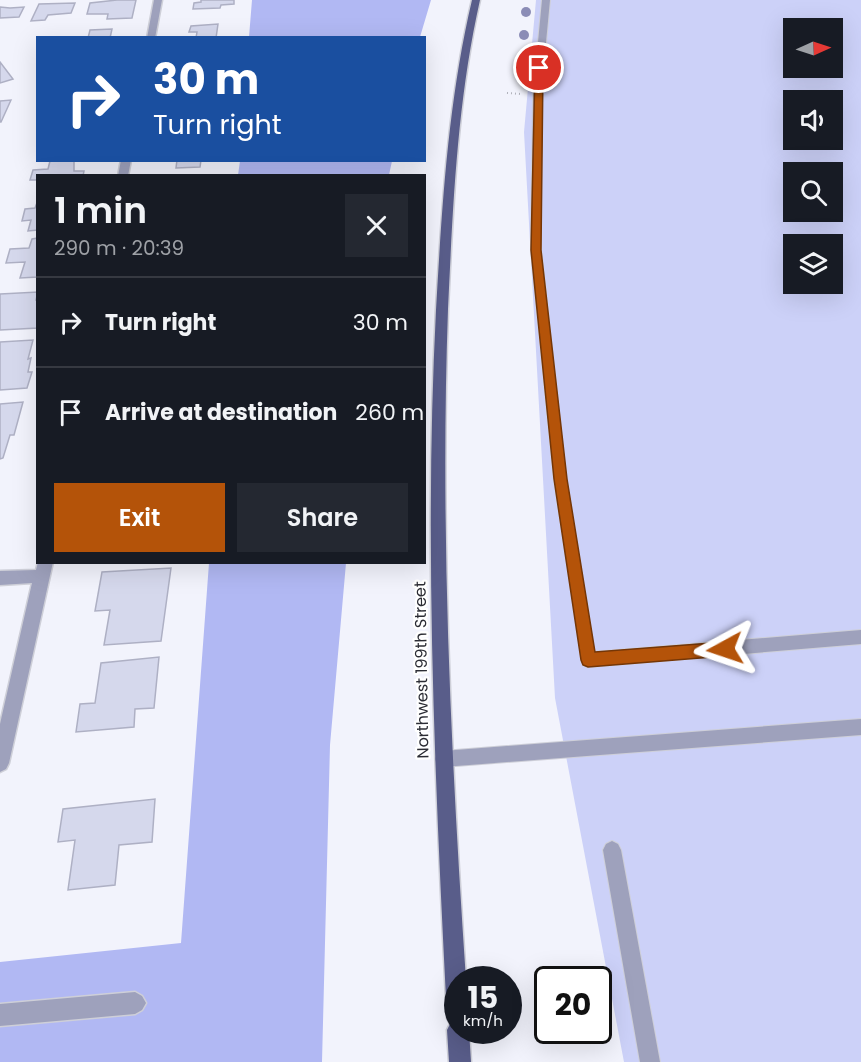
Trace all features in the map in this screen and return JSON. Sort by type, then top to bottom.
[{"type":"main road","name":"Northwest 199th Street","points":[[455,966],[443,759],[437,383],[451,158],[468,34],[476,0]]},
{"type":"main road","points":[[459,1044],[460,1062]]},
{"type":"street","points":[[151,36],[158,0]]},
{"type":"street","points":[[0,579],[44,569],[0,763]]},
{"type":"street","points":[[0,1015],[135,1003]]},
{"type":"lane","points":[[546,0],[537,94],[536,250],[560,479],[588,660],[861,637]]},
{"type":"lane","points":[[443,759],[861,727]]},
{"type":"lane","points":[[612,850],[650,1062]]},
{"type":"shaded area","points":[[252,0],[431,0],[420,36],[249,36]]},
{"type":"shaded area","points":[[536,0],[861,0],[861,1062],[624,1062],[612,999],[612,966],[606,966],[555,698],[524,132]]},
{"type":"shaded area","points":[[240,162],[392,162],[389,174],[238,174]]},
{"type":"shaded area","points":[[209,564],[346,564],[330,745],[322,1062],[0,1062],[0,962],[181,943]]},
{"type":"building","points":[[136,0],[132,18],[107,19],[108,14],[87,14],[90,3]]},
{"type":"building","points":[[201,0],[234,0],[234,4],[221,5],[220,8],[193,9],[194,3],[201,2]]},
{"type":"building","points":[[75,3],[71,13],[48,15],[45,20],[31,21],[39,4]]},
{"type":"building","points":[[0,7],[24,7],[19,17],[0,18]]},
{"type":"building","points":[[218,24],[216,36],[196,36],[197,32],[189,32],[191,26]]},
{"type":"building","points":[[112,29],[110,36],[88,36],[90,30]]},
{"type":"building","points":[[0,62],[13,79],[0,83]]},
{"type":"building","points":[[11,100],[1,122],[0,122],[0,101]]},
{"type":"building","points":[[50,162],[74,162],[74,171],[84,171],[83,174],[36,174],[36,180],[30,180],[33,170],[48,169]]},
{"type":"building","points":[[177,162],[201,162],[200,167],[176,168]]},
{"type":"building","points":[[36,205],[36,230],[28,231],[31,220],[22,221],[25,209],[35,208]]},
{"type":"building","points":[[36,238],[36,277],[20,278],[25,262],[6,263],[10,249],[29,248],[32,239]]},
{"type":"building","points":[[36,292],[36,328],[0,330],[0,294]]},
{"type":"building","points":[[33,340],[28,359],[31,358],[28,372],[32,372],[27,388],[0,390],[0,342]]},
{"type":"building","points":[[23,402],[14,435],[10,435],[3,458],[0,459],[0,404]]},
{"type":"building","points":[[171,568],[161,641],[104,645],[110,610],[95,611],[102,572]]},
{"type":"building","points":[[159,657],[154,708],[135,709],[134,727],[76,732],[80,704],[95,703],[101,663]]},
{"type":"building","points":[[155,799],[152,842],[119,845],[115,885],[68,890],[75,840],[58,842],[63,809]]},
{"type":"route","points":[[539,68],[536,250],[560,479],[588,660],[725,649]]}]
